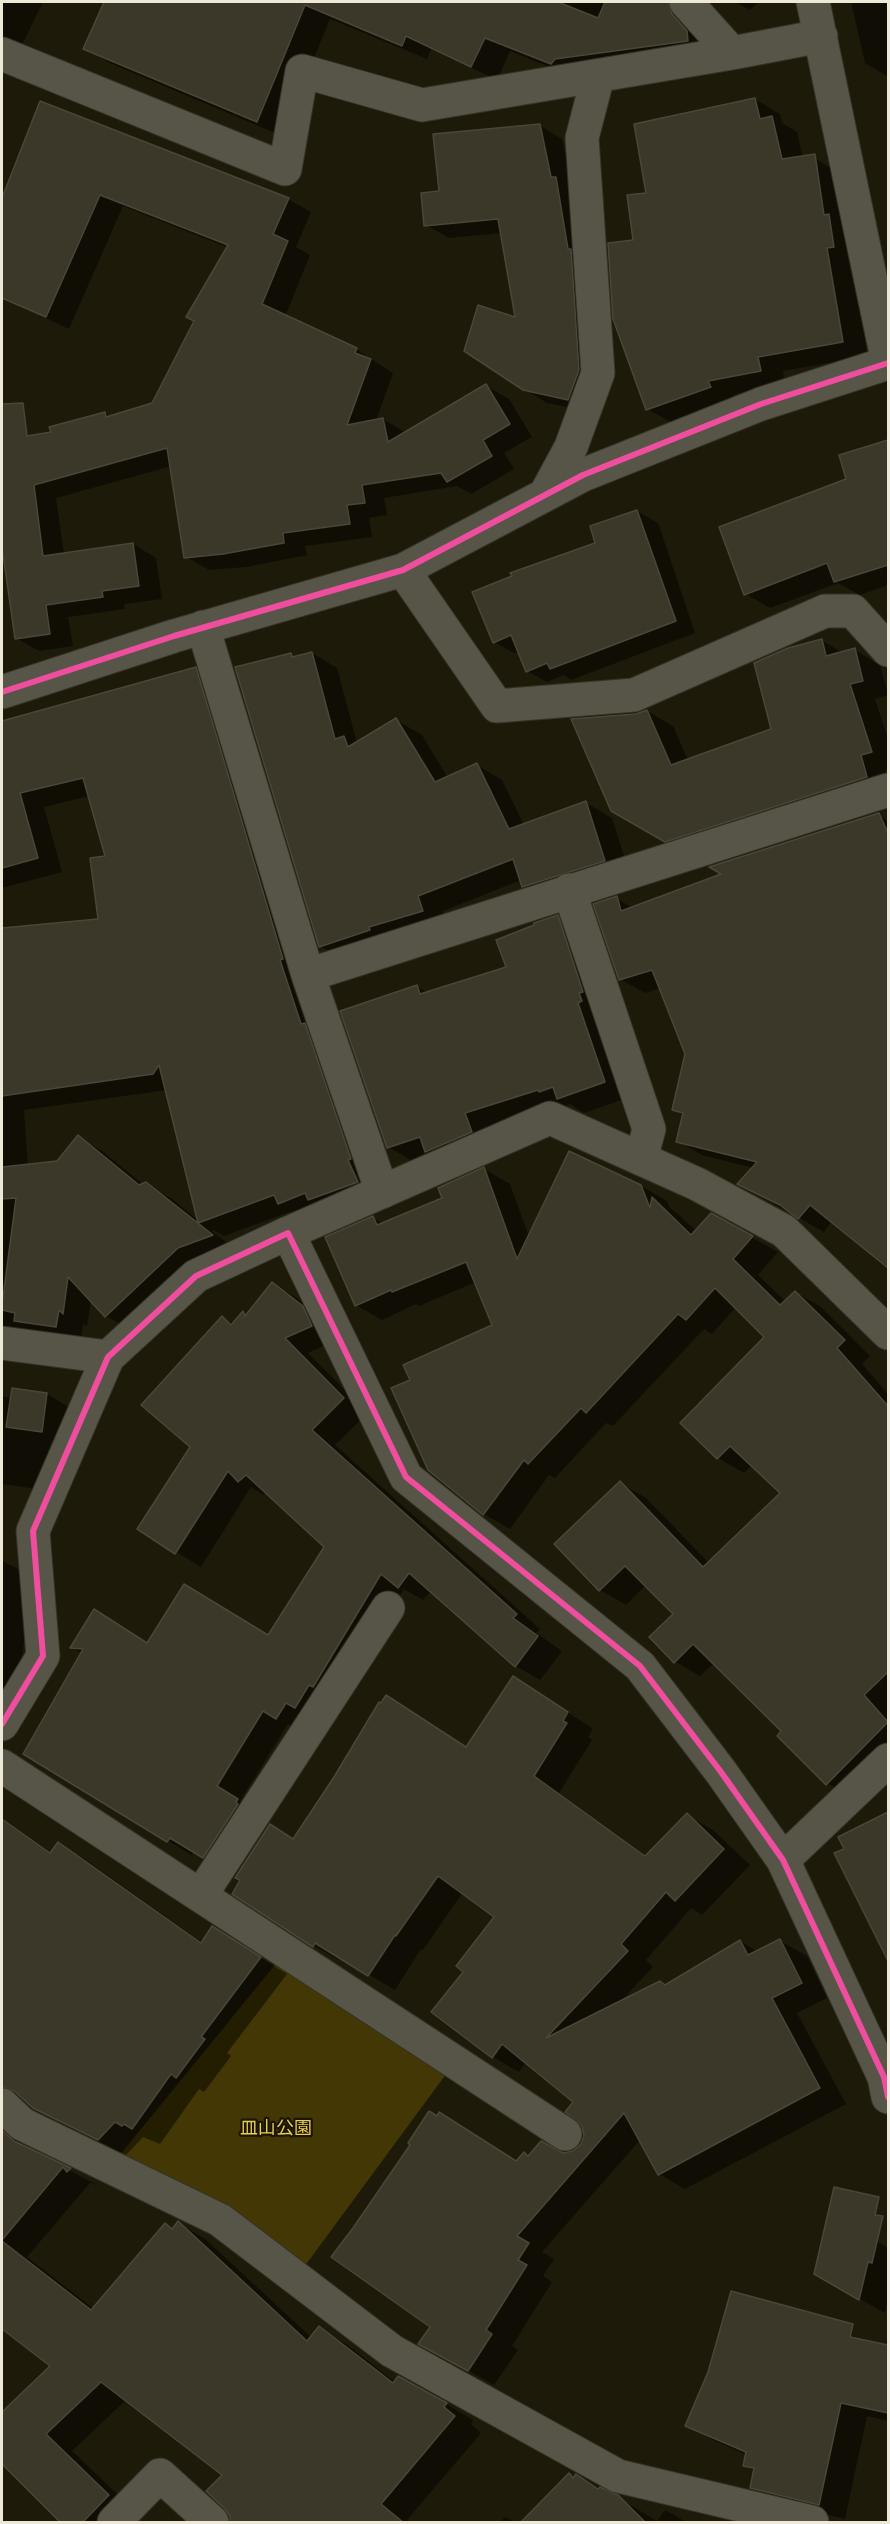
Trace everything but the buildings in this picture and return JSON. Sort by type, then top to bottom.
[{"type":"street","points":[[686,2],[732,52]]},
{"type":"street","points":[[2,692],[203,627],[403,570],[583,475],[761,404],[888,363],[813,2]]},
{"type":"street","points":[[2,54],[285,169],[302,71],[422,105],[820,36]]},
{"type":"street","points":[[545,495],[571,447],[598,373],[582,138],[598,76]]},
{"type":"street","points":[[403,570],[497,706],[634,695],[825,611],[853,610],[888,650]]},
{"type":"street","points":[[203,627],[308,975],[382,1192]]},
{"type":"street","points":[[308,975],[888,790]]},
{"type":"street","points":[[569,890],[649,1129],[641,1159]]},
{"type":"street","points":[[2,1724],[43,1656],[33,1531],[108,1357],[196,1276],[288,1233],[550,1118],[697,1184],[784,1232],[888,1333]]},
{"type":"street","points":[[288,1233],[406,1477],[640,1666],[721,1772],[783,1860],[884,2077],[888,2097]]},
{"type":"street","points":[[2,1343],[108,1357]]},
{"type":"street","points":[[201,1895],[388,1608]]},
{"type":"street","points":[[783,1860],[888,1760]]},
{"type":"street","points":[[2,1766],[565,2134]]},
{"type":"street","points":[[2,2105],[21,2124],[220,2220],[392,2351],[618,2476],[812,2523]]},
{"type":"street","points":[[114,2523],[160,2475],[212,2523]]},
{"type":"green space","name":"皿山公園","points":[[287,1950],[455,2062],[296,2278],[110,2167]]},
{"type":"cycle path","points":[[2,692],[174,636],[403,570],[583,475],[761,404],[888,363]]},
{"type":"cycle path","points":[[2,1724],[43,1656],[33,1531],[108,1357],[196,1276],[288,1233],[406,1477],[640,1666],[721,1772],[783,1860],[884,2077],[888,2097]]}]
